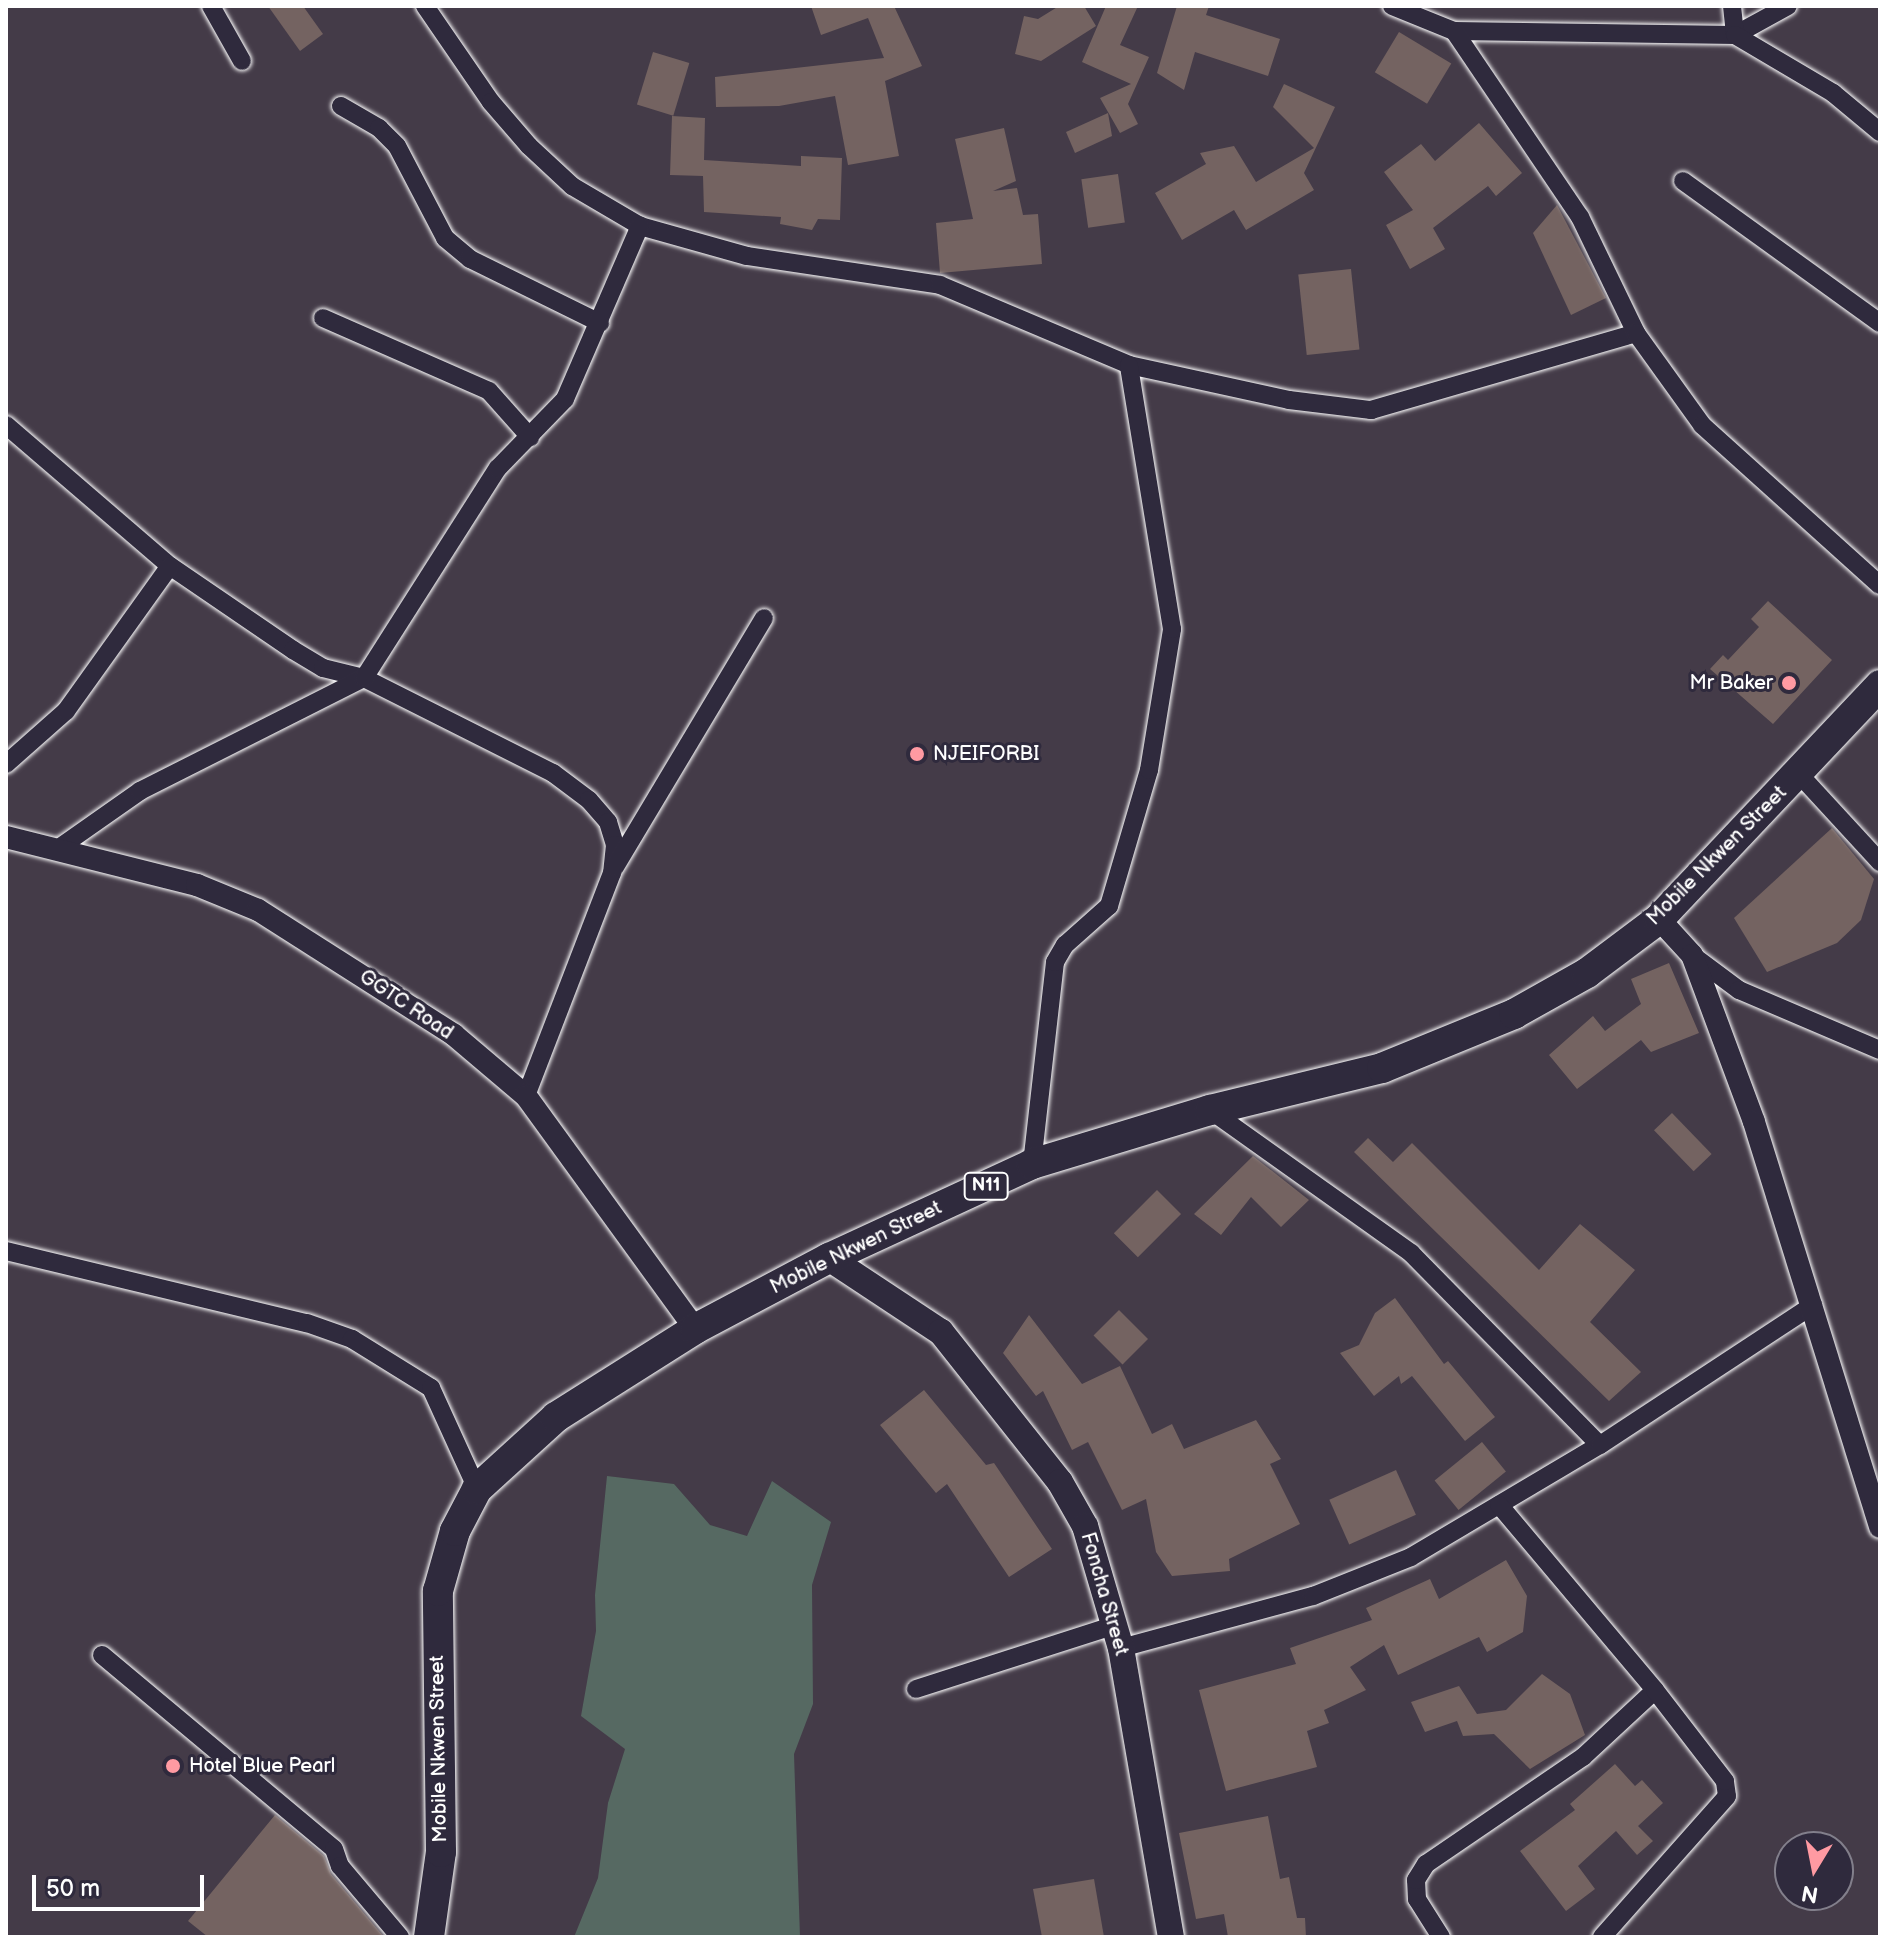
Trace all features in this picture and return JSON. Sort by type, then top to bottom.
[{"type":"highway","name":"Mobile Nkwen Street","points":[[429,1937],[441,1852],[438,1591],[455,1531],[477,1489],[556,1417],[695,1329],[829,1258],[1032,1164],[1210,1110],[1382,1068],[1514,1014],[1587,973],[1659,919],[1880,685]]},
{"type":"main road","name":"Foncha Street","points":[[829,1258],[941,1332],[1016,1424],[1085,1526],[1118,1637],[1171,1937]]},
{"type":"street","points":[[211,6],[242,61]]},
{"type":"street","points":[[425,6],[491,102],[529,146],[572,186],[640,226],[747,256],[940,285],[1129,365],[1289,400],[1371,410],[1636,333]]},
{"type":"street","points":[[1392,6],[1454,31],[1735,35],[1788,6]]},
{"type":"street","points":[[1732,6],[1735,35]]},
{"type":"street","points":[[1454,31],[1580,217],[1636,333],[1702,425],[1880,585]]},
{"type":"street","points":[[1735,35],[1833,93],[1880,132]]},
{"type":"street","points":[[341,106],[379,128],[397,146],[445,238],[470,259],[600,323]]},
{"type":"street","points":[[1683,181],[1880,323]]},
{"type":"street","points":[[56,850],[140,791],[364,678],[498,468],[565,399],[640,226]]},
{"type":"street","points":[[323,318],[489,391],[530,437]]},
{"type":"street","points":[[1032,1164],[1055,962],[1065,945],[1109,906],[1149,770],[1172,629],[1129,365]]},
{"type":"street","points":[[6,425],[170,566],[323,668],[364,678],[553,773],[589,800],[608,822],[615,845],[612,873]]},
{"type":"street","points":[[6,764],[66,711],[170,566]]},
{"type":"street","points":[[526,1096],[612,873],[764,618]]},
{"type":"street","points":[[1799,774],[1880,862]]},
{"type":"street","name":"GGTC Road","points":[[6,837],[197,885],[258,910],[454,1035],[526,1096],[695,1329]]},
{"type":"street","points":[[1659,919],[1692,955],[1739,990],[1880,1050]]},
{"type":"street","points":[[1692,955],[1813,1305],[1880,1527]]},
{"type":"street","points":[[1210,1110],[1411,1253],[1600,1445]]},
{"type":"street","points":[[6,1251],[293,1319],[352,1339],[431,1388],[477,1489]]},
{"type":"street","points":[[916,1689],[1360,1579],[1499,1505],[1600,1445],[1813,1305]]},
{"type":"street","points":[[1499,1505],[1655,1690],[1725,1781],[1727,1796],[1602,1937]]},
{"type":"street","points":[[102,1655],[334,1849],[340,1866],[400,1937]]},
{"type":"street","points":[[1441,1937],[1417,1899],[1416,1880],[1426,1864],[1583,1757],[1655,1690]]},
{"type":"green space","points":[[607,1476],[674,1484],[710,1525],[747,1536],[772,1481],[831,1522],[812,1585],[813,1704],[794,1754],[800,1937],[574,1937],[598,1878],[608,1803],[625,1749],[581,1716],[596,1631],[595,1595]]},
{"type":"building","points":[[268,6],[303,6],[323,34],[300,51]]},
{"type":"building","points":[[811,6],[894,6],[922,66],[885,81],[899,156],[848,165],[835,96],[779,106],[716,107],[715,77],[884,58],[868,18],[821,35]]},
{"type":"building","points":[[1059,6],[1084,6],[1096,26],[1041,61],[1015,54],[1024,16],[1038,19]]},
{"type":"building","points":[[1106,6],[1138,6],[1120,45],[1149,57],[1128,104],[1138,124],[1120,133],[1100,98],[1131,84],[1082,62]]},
{"type":"building","points":[[1177,6],[1209,6],[1206,15],[1280,39],[1268,76],[1195,52],[1184,90],[1157,73]]},
{"type":"building","points":[[1399,32],[1451,63],[1427,104],[1375,72]]},
{"type":"building","points":[[653,52],[689,63],[673,116],[637,105]]},
{"type":"building","points":[[1284,84],[1335,107],[1304,173],[1314,190],[1246,230],[1234,210],[1182,240],[1155,193],[1206,164],[1200,153],[1234,146],[1256,182],[1314,148],[1273,107]]},
{"type":"building","points":[[1108,113],[1112,136],[1075,153],[1066,132]]},
{"type":"building","points":[[672,116],[705,118],[704,160],[801,166],[801,156],[842,158],[840,220],[818,219],[812,230],[780,224],[781,217],[704,212],[703,176],[670,175]]},
{"type":"building","points":[[1479,123],[1522,173],[1496,196],[1488,186],[1433,228],[1445,249],[1410,269],[1386,225],[1413,210],[1384,172],[1421,144],[1435,161]]},
{"type":"building","points":[[1004,128],[1016,181],[993,191],[1017,188],[1023,215],[1038,214],[1042,264],[940,273],[936,223],[973,219],[955,139]]},
{"type":"building","points":[[1118,174],[1125,223],[1088,228],[1081,179]]},
{"type":"building","points":[[1557,205],[1606,298],[1571,315],[1533,233]]},
{"type":"building","points":[[1351,269],[1359,350],[1307,355],[1298,275]]},
{"type":"building","points":[[1768,601],[1832,660],[1773,724],[1710,669],[1723,655],[1728,660],[1759,627],[1751,619]]},
{"type":"building","points":[[1832,828],[1874,879],[1861,920],[1837,943],[1767,972],[1734,918]]},
{"type":"building","points":[[1669,963],[1699,1033],[1651,1052],[1641,1040],[1577,1089],[1549,1055],[1593,1016],[1605,1031],[1641,1004],[1631,979]]},
{"type":"building","points":[[1672,1113],[1712,1154],[1694,1171],[1654,1130]]},
{"type":"building","points":[[1368,1138],[1393,1162],[1412,1143],[1539,1270],[1580,1224],[1635,1270],[1590,1322],[1641,1372],[1609,1401],[1354,1152]]},
{"type":"building","points":[[1253,1156],[1309,1200],[1281,1227],[1251,1197],[1221,1235],[1194,1214]]},
{"type":"building","points":[[1157,1190],[1181,1214],[1138,1257],[1114,1233]]},
{"type":"building","points":[[1395,1298],[1444,1364],[1448,1361],[1495,1417],[1465,1441],[1412,1376],[1401,1384],[1399,1376],[1374,1396],[1340,1353],[1359,1345],[1375,1313]]},
{"type":"building","points":[[1119,1310],[1148,1339],[1123,1364],[1094,1335]]},
{"type":"building","points":[[1029,1315],[1082,1384],[1120,1366],[1152,1434],[1172,1424],[1184,1449],[1256,1420],[1281,1459],[1270,1464],[1300,1524],[1229,1559],[1230,1571],[1172,1576],[1156,1552],[1146,1499],[1122,1510],[1088,1442],[1072,1450],[1043,1391],[1036,1396],[1003,1353]]},
{"type":"building","points":[[924,1390],[986,1465],[994,1463],[1052,1549],[1009,1577],[947,1484],[936,1493],[880,1425]]},
{"type":"building","points":[[1482,1442],[1506,1472],[1459,1510],[1435,1480]]},
{"type":"building","points":[[1396,1470],[1416,1515],[1349,1544],[1329,1500]]},
{"type":"building","points":[[1506,1560],[1527,1596],[1523,1632],[1487,1652],[1479,1637],[1398,1675],[1384,1645],[1350,1667],[1366,1690],[1324,1710],[1329,1723],[1307,1731],[1317,1767],[1226,1791],[1199,1690],[1296,1664],[1290,1648],[1372,1620],[1366,1608],[1430,1579],[1439,1599]]},
{"type":"building","points":[[1542,1674],[1570,1694],[1585,1735],[1530,1769],[1494,1734],[1463,1736],[1457,1721],[1425,1732],[1411,1702],[1459,1686],[1477,1714],[1506,1710]]},
{"type":"building","points":[[1615,1764],[1635,1786],[1642,1780],[1663,1803],[1638,1826],[1653,1841],[1637,1855],[1616,1831],[1578,1866],[1595,1889],[1566,1911],[1520,1851],[1575,1810],[1570,1804]]},
{"type":"building","points":[[275,1815],[324,1856],[331,1874],[384,1937],[208,1937],[188,1921]]},
{"type":"building","points":[[1268,1816],[1280,1879],[1289,1877],[1297,1918],[1305,1918],[1306,1937],[1228,1937],[1224,1914],[1196,1919],[1179,1833]]},
{"type":"building","points":[[1094,1879],[1104,1937],[1042,1937],[1033,1889]]},
{"type":"place","name":"Mr Baker","points":[[1789,683]]},
{"type":"place","name":"NJEIFORBI","points":[[917,754]]},
{"type":"place","name":"Hotel Blue Pearl","points":[[173,1766]]}]
